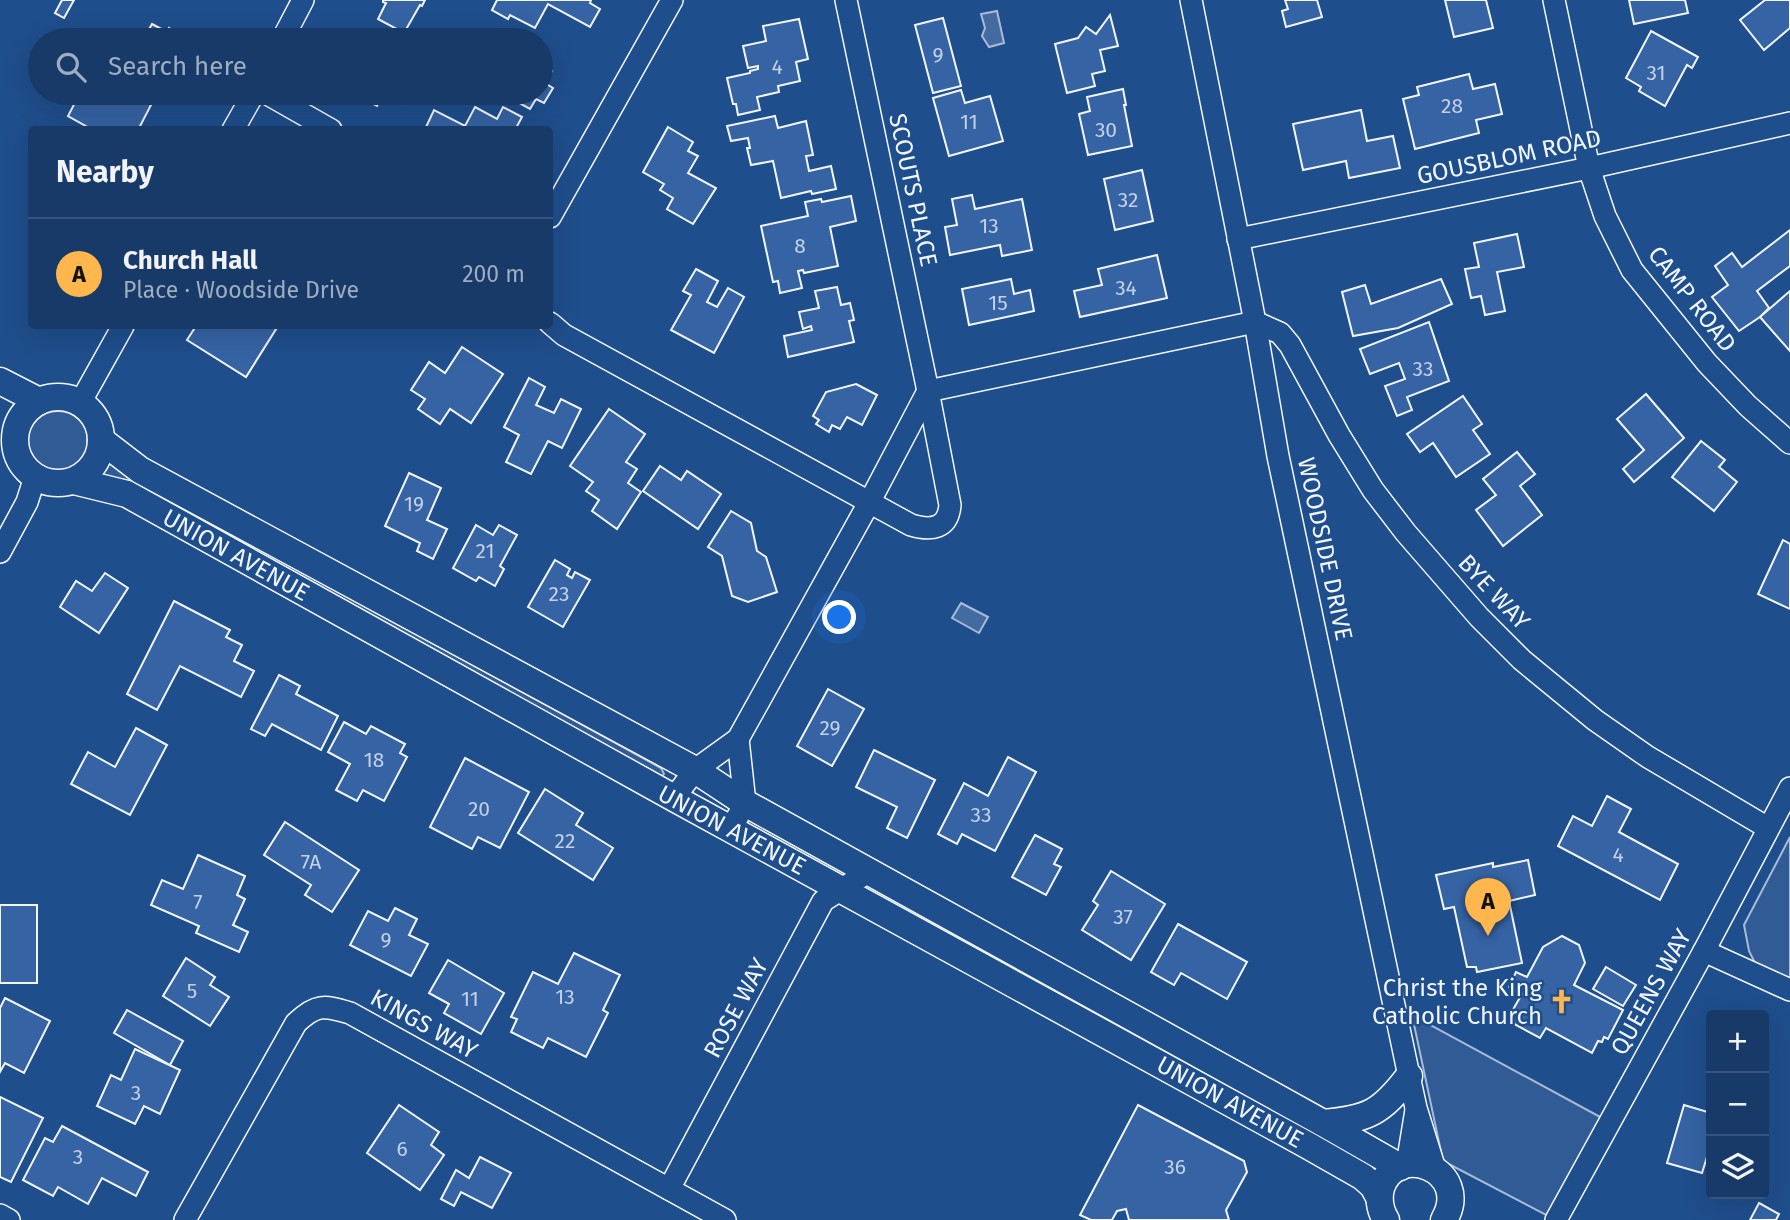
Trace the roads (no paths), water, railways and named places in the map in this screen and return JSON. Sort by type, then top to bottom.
[{"type":"street","points":[[288,28],[303,0]]},
{"type":"street","points":[[553,212],[672,0]]},
{"type":"street","name":"SCOUTS PLACE","points":[[553,326],[564,335],[911,525],[924,529],[939,526],[947,520],[950,505],[928,391],[846,0]]},
{"type":"street","name":"WOODSIDE DRIVE","points":[[1191,0],[1279,456],[1409,1076],[1435,1170]]},
{"type":"street","name":"CAMP ROAD","points":[[1554,0],[1589,168],[1605,216],[1632,270],[1707,363],[1748,406],[1790,443]]},
{"type":"street","points":[[235,126],[247,105]]},
{"type":"street","points":[[287,105],[324,126]]},
{"type":"street","name":"GOUSBLOM ROAD","points":[[1238,239],[1589,168],[1790,123]]},
{"type":"street","points":[[674,798],[695,770],[738,739],[928,391],[1255,322]]},
{"type":"street","name":"BYE WAY","points":[[1255,322],[1280,333],[1290,345],[1339,435],[1373,490],[1406,533],[1479,617],[1522,660],[1595,720],[1648,758],[1768,828]]},
{"type":"street","points":[[80,403],[121,329]]},
{"type":"street","points":[[0,381],[39,401]]},
{"type":"street","points":[[59,397],[80,403],[95,419],[100,429],[98,457],[88,471],[74,481],[47,483],[35,477],[21,462],[7,439],[16,430],[20,418],[39,401],[59,397]]},
{"type":"street","name":"UNION AVENUE","points":[[101,440],[140,470],[695,770],[745,803],[1323,1123],[1403,1166],[1423,1164],[1435,1170]]},
{"type":"street","points":[[0,552],[27,502],[35,477]]},
{"type":"street","name":"UNION AVENUE","points":[[74,481],[127,494],[1307,1145],[1363,1177],[1373,1186],[1383,1209]]},
{"type":"street","points":[[731,829],[745,803],[738,739]]},
{"type":"street","name":"QUEENS WAY","points":[[1556,1220],[1790,788]]},
{"type":"street","name":"ROSE WAY","points":[[669,1189],[823,901],[870,871]]},
{"type":"street","points":[[1704,951],[1790,990]]},
{"type":"street","name":"KINGS WAY","points":[[185,1220],[296,1023],[308,1011],[328,1006],[350,1013],[724,1220]]},
{"type":"street","points":[[1307,1145],[1323,1123],[1351,1120],[1374,1112],[1391,1098],[1409,1076]]},
{"type":"street","name":"WOODSIDE DRIVE","points":[[1403,1166],[1416,1108]]},
{"type":"street","points":[[1383,1209],[1384,1181],[1403,1166]]},
{"type":"street","points":[[1435,1170],[1448,1185],[1448,1209],[1469,1220]]},
{"type":"street","points":[[0,1215],[9,1220]]},
{"type":"place","name":"Church Hall","points":[[1488,936]]},
{"type":"place","name":"Christ the King Catholic Church","points":[[1562,1002]]}]
